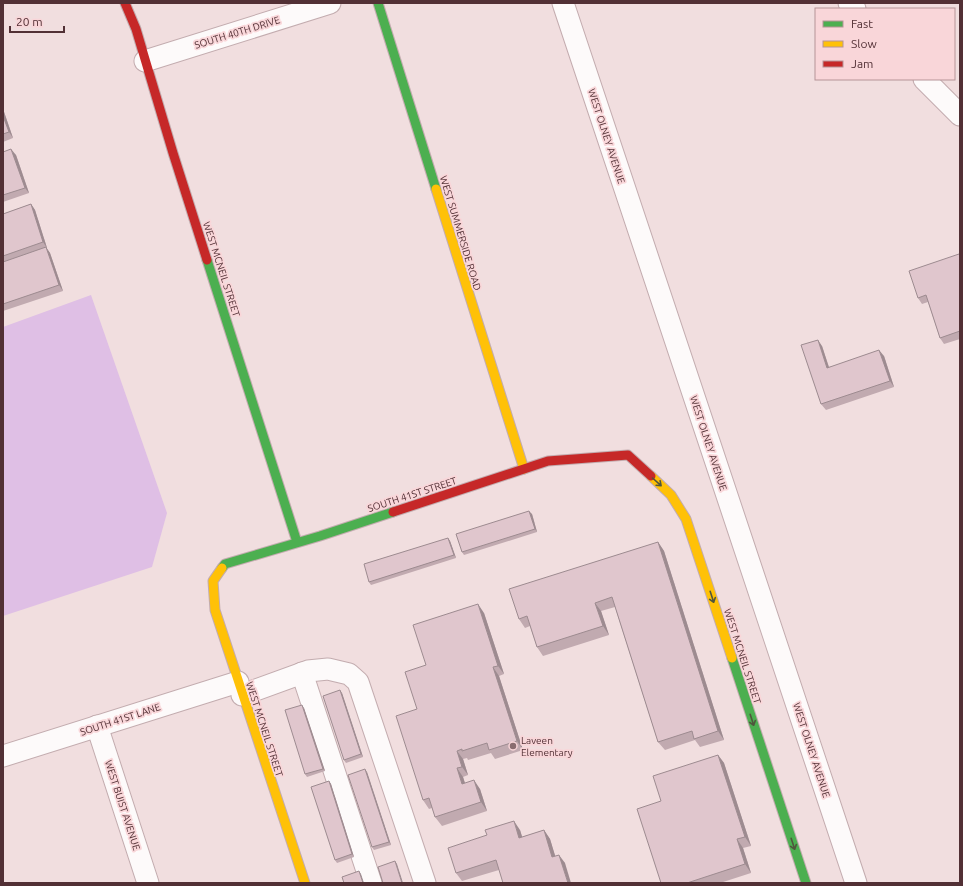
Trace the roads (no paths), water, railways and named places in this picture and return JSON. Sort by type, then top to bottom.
[{"type":"street","name":"WEST MCNEIL STREET","points":[[125,3],[136,29],[173,153],[297,542]]},
{"type":"street","name":"SOUTH 40TH DRIVE","points":[[145,61],[330,3]]},
{"type":"street","name":"WEST SUMMERSIDE ROAD","points":[[378,3],[524,469]]},
{"type":"street","name":"WEST OLNEY AVENUE","points":[[563,3],[856,883]]},
{"type":"street","points":[[925,80],[960,115]]},
{"type":"street","name":"WEST MCNEIL STREET","points":[[628,455],[671,495],[686,519],[806,883]]},
{"type":"street","name":"SOUTH 41ST STREET","points":[[213,581],[225,564],[548,461],[628,455]]},
{"type":"street","name":"WEST MCNEIL STREET","points":[[213,581],[215,610],[305,883]]},
{"type":"street","name":"SOUTH 41ST LANE","points":[[3,756],[97,726],[308,671],[328,669],[349,674],[358,682],[425,883]]},
{"type":"street","points":[[302,673],[371,883]]},
{"type":"street","name":"WEST BUIST AVENUE","points":[[97,726],[148,883]]},
{"type":"place","name":"Laveen Elementary","points":[[513,746]]}]
